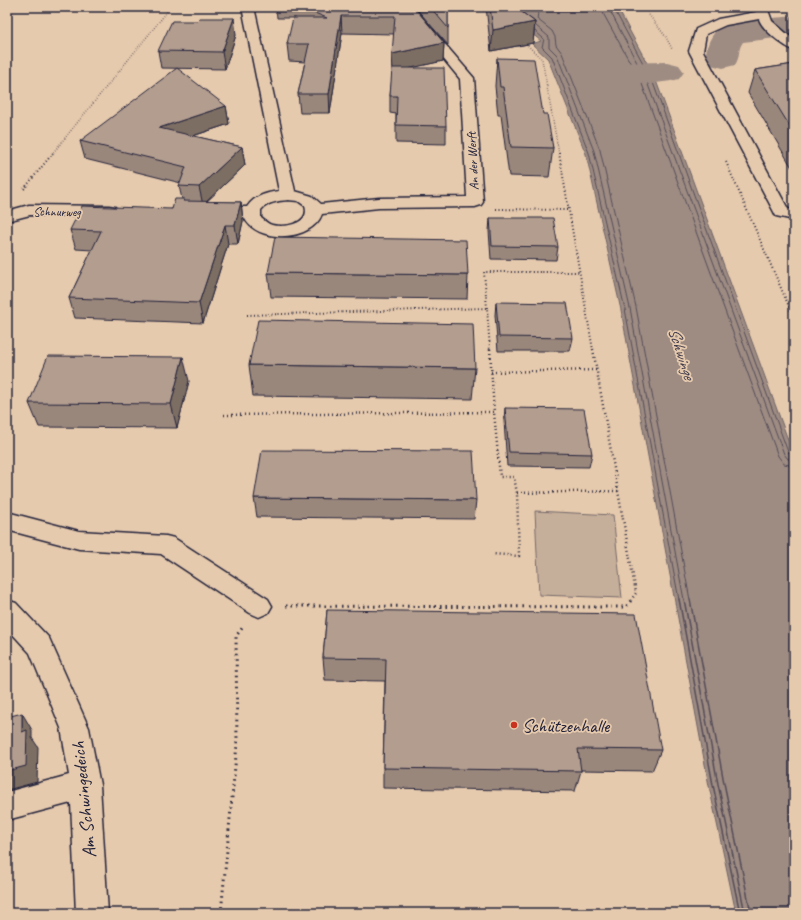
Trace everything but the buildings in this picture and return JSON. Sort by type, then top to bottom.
[{"type":"street","points":[[248,7],[288,195]]},
{"type":"street","name":"An der Werft","points":[[315,210],[379,203],[475,202],[467,78],[407,7]]},
{"type":"street","points":[[794,46],[778,34],[763,14],[722,22],[700,32],[696,51],[782,212],[794,215]]},
{"type":"street","points":[[288,195],[306,200],[312,204],[315,210],[315,215],[305,225],[286,230],[276,230],[260,225],[252,217],[252,212],[255,207],[261,202],[269,198],[288,195]]},
{"type":"street","name":"Schnurweg","points":[[7,216],[29,210],[125,211]]},
{"type":"street","points":[[197,212],[252,212]]},
{"type":"street","points":[[7,521],[79,540],[166,545],[259,606]]},
{"type":"street","name":"Am Schwingedeich","points":[[7,611],[40,646],[75,728],[85,785],[92,913]]},
{"type":"street","points":[[7,806],[85,785]]},
{"type":"path","points":[[22,192],[170,7]]},
{"type":"path","points":[[643,7],[666,37],[673,50]]},
{"type":"path","points":[[483,8],[493,16]]},
{"type":"path","points":[[221,913],[237,745],[236,636],[259,606],[626,607],[636,593],[542,59],[526,44]]},
{"type":"path","points":[[724,156],[794,318]]},
{"type":"path","points":[[475,202],[496,209],[568,210]]},
{"type":"path","points":[[493,554],[520,556],[517,493],[514,477],[500,477],[484,272],[579,272]]},
{"type":"path","points":[[247,315],[486,308]]},
{"type":"path","points":[[491,372],[596,370]]},
{"type":"path","points":[[224,415],[494,412]]},
{"type":"path","points":[[517,493],[618,492]]},
{"type":"shaded area","points":[[535,511],[613,515],[622,598],[539,595]]},
{"type":"water","name":"Schwinge","points":[[524,7],[617,7],[655,78],[794,456],[794,913],[736,913],[709,786],[621,310],[586,154],[548,59],[532,44],[541,41],[526,29],[499,18],[523,12]]},
{"type":"waterway","points":[[723,58],[723,47],[733,33],[794,26]]},
{"type":"waterway","points":[[606,73],[667,72]]},
{"type":"place","name":"Schützenhalle","points":[[514,725]]}]
